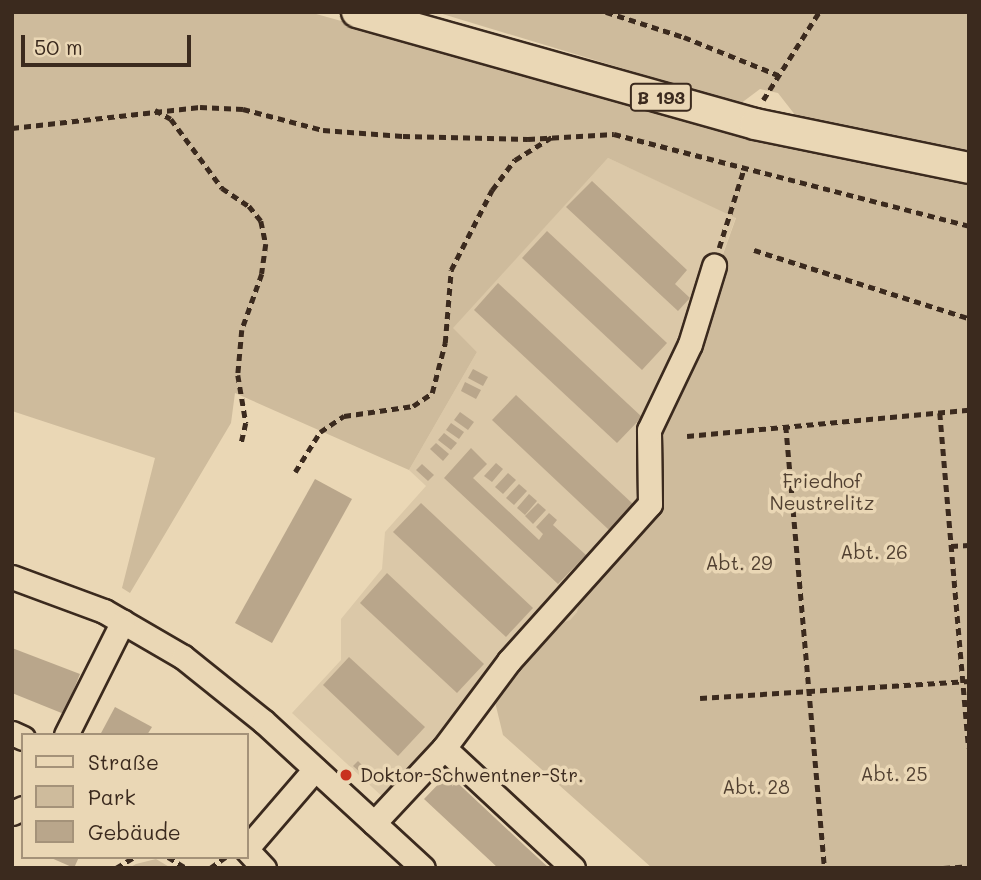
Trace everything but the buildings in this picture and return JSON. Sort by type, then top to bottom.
[{"type":"main road","name":"B 193","points":[[356,12],[755,124],[969,168]]},
{"type":"street","points":[[374,823],[444,748],[509,661],[650,504],[649,430],[690,344],[714,266]]},
{"type":"street","points":[[12,577],[123,621],[218,682],[423,868]]},
{"type":"street","points":[[67,733],[123,621]]},
{"type":"street","points":[[444,748],[573,868]]},
{"type":"street","points":[[248,848],[315,769]]},
{"type":"street","points":[[248,850],[264,868]]},
{"type":"path","points":[[606,12],[684,37],[778,75]]},
{"type":"path","points":[[766,92],[819,12]]},
{"type":"path","points":[[12,128],[153,109],[243,109],[323,130],[403,136],[528,139],[559,134],[614,134],[969,226]]},
{"type":"path","points":[[153,109],[171,119],[222,188],[249,206],[261,221],[266,244],[262,274],[242,330],[238,375],[246,422],[241,444]]},
{"type":"path","points":[[295,472],[320,432],[344,416],[413,406],[432,393],[444,343],[452,270],[492,190],[515,160],[559,134]]},
{"type":"path","points":[[714,266],[744,168]]},
{"type":"path","points":[[754,250],[969,318]]},
{"type":"path","points":[[687,436],[969,410]]},
{"type":"path","points":[[940,413],[966,681],[969,748]]},
{"type":"path","points":[[786,426],[825,868]]},
{"type":"path","points":[[951,546],[969,545]]},
{"type":"path","points":[[700,698],[966,681]]},
{"type":"path","points":[[943,868],[969,866]]},
{"type":"shaded area","points":[[608,158],[736,217],[661,426],[663,457],[656,505],[580,593],[577,612],[570,620],[552,626],[510,675],[485,719],[471,707],[386,800],[292,713],[341,660],[341,619],[382,569],[385,532],[426,486],[409,470],[477,352],[452,328]]},
{"type":"green space","points":[[12,12],[309,12],[805,150],[969,184],[969,868],[652,868],[503,735],[495,702],[510,675],[552,626],[570,620],[577,612],[580,593],[656,505],[663,457],[661,426],[736,218],[608,158],[453,328],[477,352],[409,470],[235,393],[231,423],[130,593],[122,588],[155,458],[12,411]]},
{"type":"green space","points":[[436,12],[969,12],[969,152],[799,120],[778,93],[760,89],[740,104]]},
{"type":"green space","points":[[156,859],[171,868],[129,868],[136,864]]},
{"type":"place","name":"Doktor-Schwentner-Str.","points":[[346,775]]},
{"type":"park label","name":"Friedhof Neustrelitz","points":[[822,492]]},
{"type":"park label","name":"Abt. 26","points":[[874,552]]},
{"type":"park label","name":"Abt. 29","points":[[739,563]]},
{"type":"park label","name":"Abt. 25","points":[[894,774]]},
{"type":"park label","name":"Abt. 28","points":[[756,787]]}]
